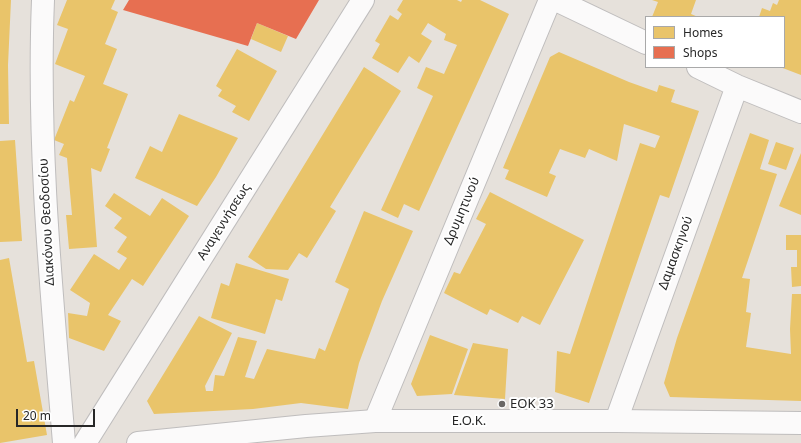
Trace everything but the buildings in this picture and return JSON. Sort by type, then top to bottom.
[{"type":"street","name":"Διακόνου Θεοδοσίου","points":[[43,0],[43,137],[50,280],[64,443]]},
{"type":"street","name":"Αναγεννήσεως","points":[[85,443],[363,0]]},
{"type":"street","name":"Δρυμητινού","points":[[375,421],[550,0]]},
{"type":"street","points":[[556,0],[645,42]]},
{"type":"street","points":[[700,68],[737,86],[801,112]]},
{"type":"street","name":"Δαμασκηνού","points":[[616,421],[737,86]]},
{"type":"street","name":"Ε.Ο.Κ.","points":[[138,443],[306,426],[375,421],[801,423]]},
{"type":"place","name":"ΕΟΚ 33","points":[[502,404]]}]
